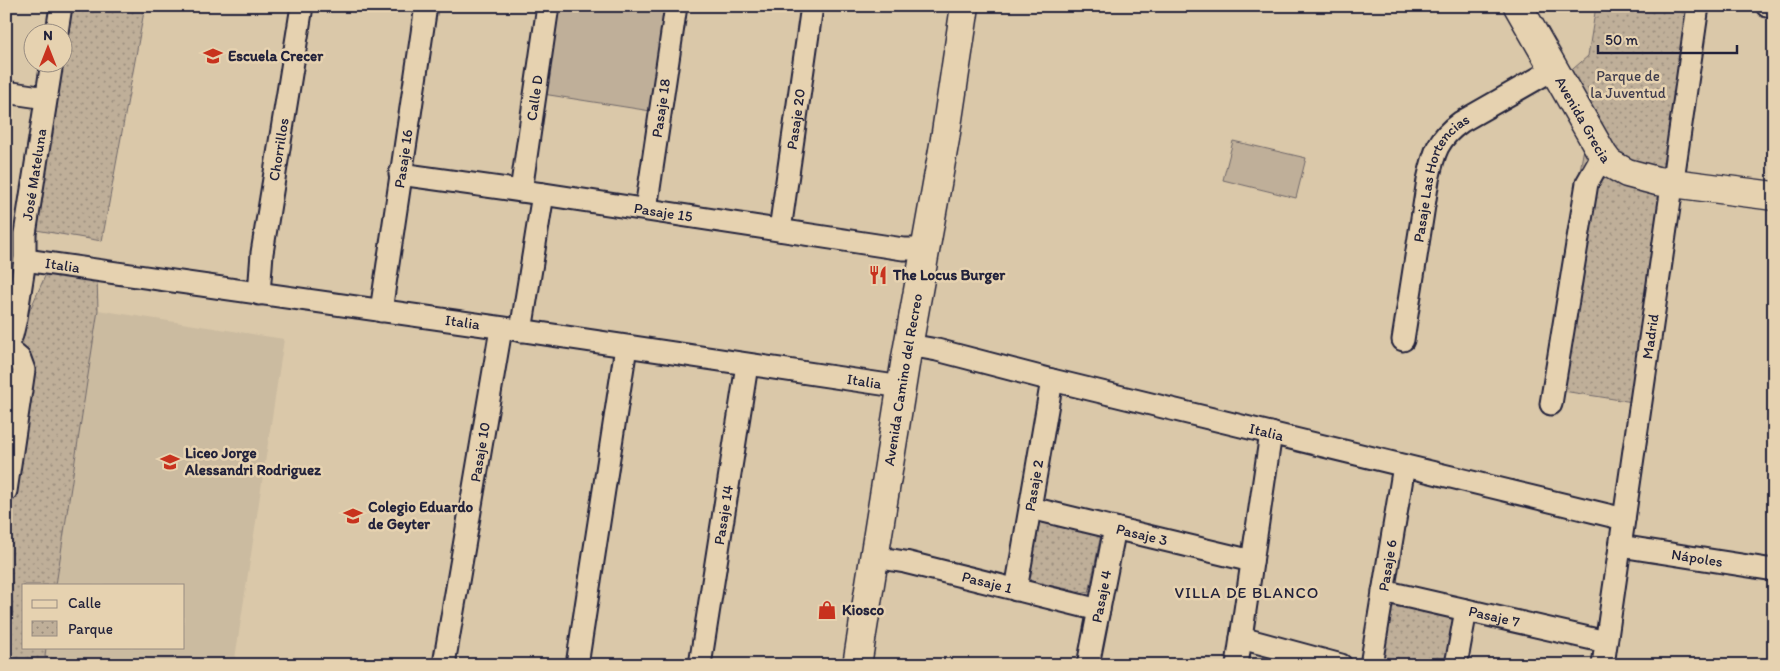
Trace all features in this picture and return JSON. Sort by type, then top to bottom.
[{"type":"street","points":[[59,22],[61,6]]},
{"type":"street","name":"Chorrillos","points":[[259,294],[262,253],[302,6]]},
{"type":"street","name":"Pasaje 16","points":[[381,311],[426,6]]},
{"type":"street","name":"Calle D","points":[[521,191],[548,6]]},
{"type":"street","name":"Pasaje 18","points":[[646,209],[676,6]]},
{"type":"street","name":"Pasaje 20","points":[[780,230],[812,6]]},
{"type":"street","name":"Avenida Camino del Recreo","points":[[857,665],[965,6]]},
{"type":"street","name":"Avenida Grecia","points":[[1518,6],[1609,163],[1627,173],[1657,181],[1774,196]]},
{"type":"street","name":"Madrid","points":[[1603,665],[1698,6]]},
{"type":"street","points":[[1767,6],[1774,7]]},
{"type":"street","name":"Pasaje Las Hortencias","points":[[1403,340],[1428,180],[1432,161],[1441,139],[1448,131],[1461,122],[1554,69]]},
{"type":"street","name":"José Mateluna","points":[[6,491],[24,370],[20,359],[6,346],[12,335],[16,318],[25,260],[16,233],[50,72]]},
{"type":"street","points":[[6,92],[46,98]]},
{"type":"street","points":[[1551,404],[1586,182],[1603,155]]},
{"type":"street","name":"Pasaje 15","points":[[400,174],[646,209],[903,249],[926,249]]},
{"type":"street","points":[[511,330],[543,194]]},
{"type":"street","name":"Italia","points":[[25,260],[902,387]]},
{"type":"street","name":"Pasaje 10","points":[[446,665],[445,658],[511,330]]},
{"type":"street","name":"Italia","points":[[909,345],[937,350],[1052,380],[1624,519]]},
{"type":"street","points":[[577,665],[626,347]]},
{"type":"street","name":"Pasaje 14","points":[[700,665],[747,365]]},
{"type":"street","name":"Pasaje 2","points":[[1016,590],[1052,380]]},
{"type":"street","points":[[1237,665],[1271,433]]},
{"type":"street","name":"Pasaje 6","points":[[1371,665],[1404,466]]},
{"type":"street","name":"Pasaje 3","points":[[1031,508],[1252,561]]},
{"type":"street","name":"Pasaje 4","points":[[1088,665],[1115,528]]},
{"type":"street","name":"Nápoles","points":[[1620,546],[1774,570]]},
{"type":"street","name":"Pasaje 1","points":[[874,557],[905,562],[1099,610]]},
{"type":"street","name":"Pasaje 7","points":[[1383,591],[1606,642]]},
{"type":"street","points":[[1456,665],[1466,610]]},
{"type":"street","points":[[1241,638],[1341,665]]},
{"type":"shaded area","name":"Liceo Jorge Alessandri Rodriguez","points":[[98,310],[284,339],[234,665],[94,665],[44,657],[46,648],[185,648],[185,584],[56,584]]},
{"type":"green space","points":[[71,6],[145,6],[102,241],[36,230],[61,72],[72,72],[72,22],[68,22]]},
{"type":"green space","points":[[558,6],[674,6],[657,112],[543,94]]},
{"type":"green space","name":"Parque de la Juventud","points":[[1596,6],[1689,6],[1633,402],[1544,388],[1589,117],[1566,75],[1588,56]]},
{"type":"green space","points":[[1233,141],[1306,158],[1296,198],[1223,180]]},
{"type":"green space","points":[[46,274],[97,277],[98,310],[56,584],[22,584],[22,648],[46,648],[45,657],[67,661],[66,665],[6,665],[6,461],[20,359],[20,332]]},
{"type":"green space","points":[[1038,522],[1101,534],[1089,593],[1026,581]]},
{"type":"green space","points":[[1389,597],[1458,612],[1447,665],[1375,665]]},
{"type":"place","name":"Escuela Crecer","points":[[213,56]]},
{"type":"place","name":"The Locus Burger","points":[[878,275]]},
{"type":"place","name":"Liceo Jorge Alessandri Rodriguez","points":[[170,462]]},
{"type":"place","name":"Colegio Eduardo de Geyter","points":[[353,516]]},
{"type":"place","name":"Kiosco","points":[[827,610]]},
{"type":"district","name":"VILLA DE BLANCO","points":[[1247,592]]}]
